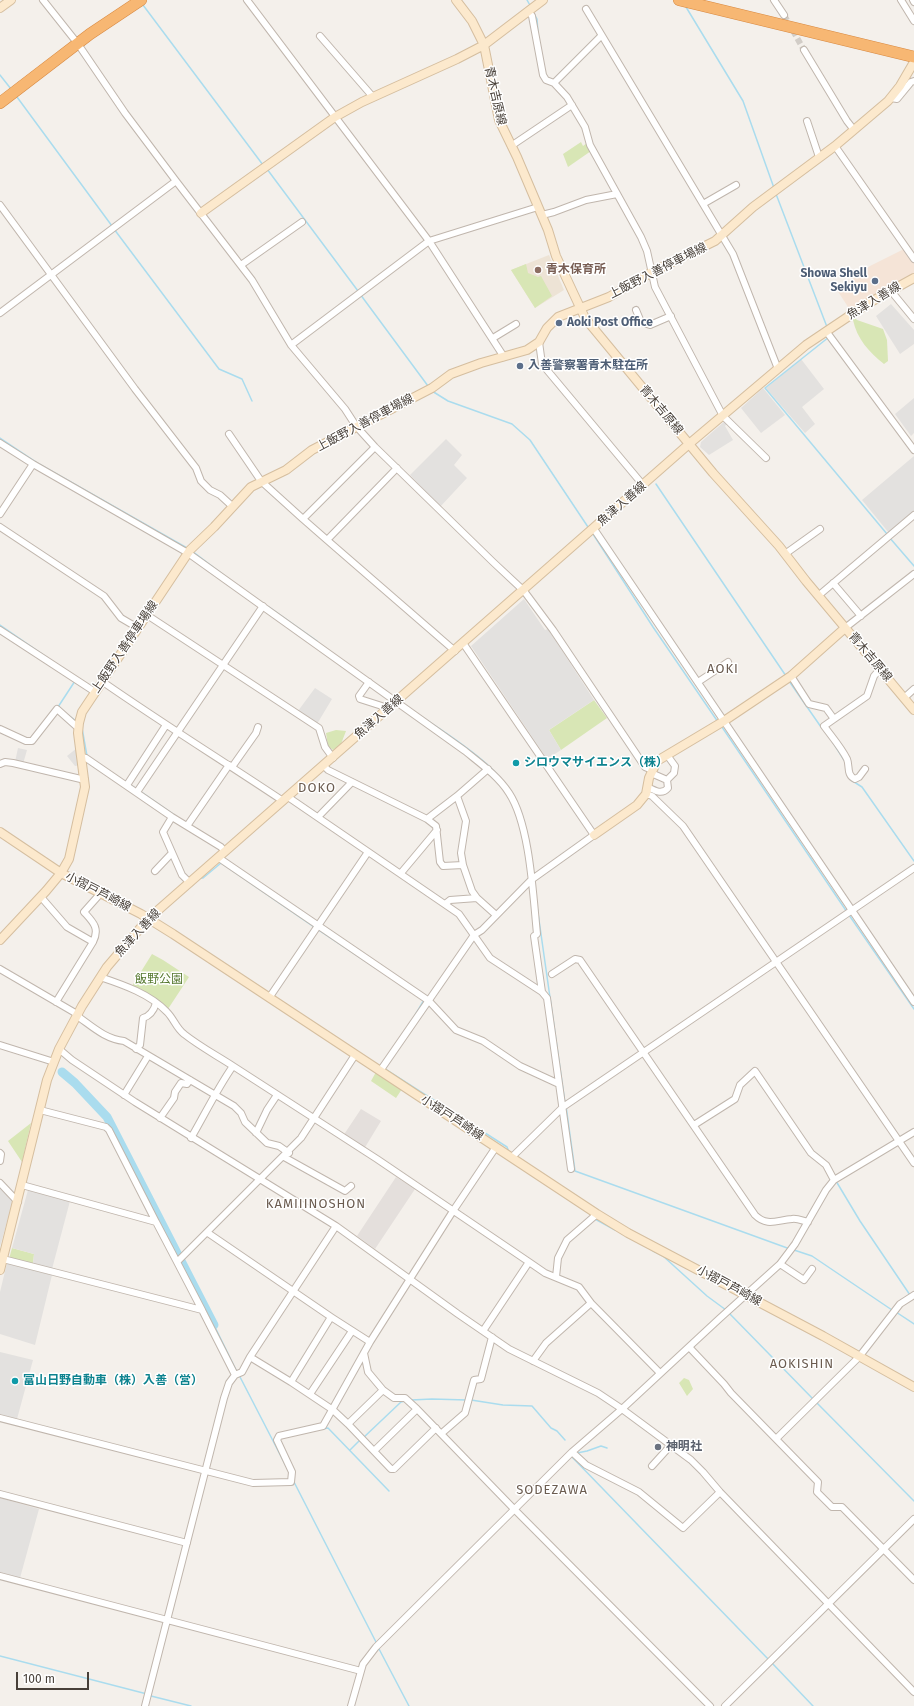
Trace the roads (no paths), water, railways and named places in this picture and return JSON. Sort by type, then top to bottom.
[{"type":"highway","points":[[0,103],[78,44],[141,0]]},
{"type":"highway","points":[[680,0],[914,57]]},
{"type":"main road","points":[[0,8],[11,0]]},
{"type":"main road","name":"青木吉原線","points":[[456,0],[472,21],[484,45],[499,120],[540,211],[556,256],[585,318],[689,444],[785,554],[818,596],[914,710]]},
{"type":"main road","points":[[200,214],[335,117],[373,97],[457,59],[484,45],[543,0]]},
{"type":"main road","name":"上飯野入善停車場線","points":[[0,940],[41,897],[61,873],[69,859],[84,794],[85,780],[78,726],[82,712],[188,553],[251,487],[286,470],[312,450],[432,388],[450,374],[527,350],[539,342],[547,328],[558,317],[609,297],[652,272],[707,246],[722,236],[753,207],[835,146],[891,98],[914,62]]},
{"type":"main road","name":"魚津入善線","points":[[0,1270],[2,1255],[18,1202],[47,1080],[59,1049],[77,1014],[100,977],[148,919],[524,591],[689,444],[778,369],[826,331],[867,304],[914,278]]},
{"type":"main road","points":[[594,835],[637,805],[647,791],[651,771],[657,761],[724,721],[790,676],[846,628]]},
{"type":"main road","name":"小摺戸芦崎線","points":[[0,832],[61,873],[148,919],[512,1156],[597,1214],[914,1387]]},
{"type":"street","points":[[43,0],[78,44],[126,113],[200,214],[241,265],[290,345],[345,409],[356,426],[375,447],[524,591],[553,630],[645,767],[667,780]]},
{"type":"street","points":[[247,0],[429,241],[504,357]]},
{"type":"street","points":[[774,0],[784,15]]},
{"type":"street","points":[[901,0],[914,21]]},
{"type":"street","points":[[586,9],[733,254],[778,369]]},
{"type":"street","points":[[529,12],[532,16],[543,75],[546,80],[554,83],[567,97],[585,127],[590,144],[641,237],[647,251],[655,286],[723,416],[766,458]]},
{"type":"street","points":[[320,36],[373,97]]},
{"type":"street","points":[[554,83],[601,36]]},
{"type":"street","points":[[804,50],[854,130]]},
{"type":"street","points":[[891,98],[897,99],[914,81]]},
{"type":"street","points":[[511,146],[572,105]]},
{"type":"street","points":[[807,121],[819,158]]},
{"type":"street","points":[[835,146],[914,259]]},
{"type":"street","points":[[0,313],[176,181]]},
{"type":"street","points":[[703,204],[736,185]]},
{"type":"street","points":[[290,345],[429,241],[540,211],[554,212],[586,200],[617,194]]},
{"type":"street","points":[[0,205],[52,274],[134,389],[196,468],[201,481],[210,490],[220,495],[232,506]]},
{"type":"street","points":[[241,265],[302,222]]},
{"type":"street","points":[[891,291],[914,319]]},
{"type":"street","points":[[636,310],[641,322],[650,325],[671,316]]},
{"type":"street","points":[[493,338],[516,324]]},
{"type":"street","points":[[826,331],[914,450]]},
{"type":"street","points":[[539,342],[542,364],[643,486]]},
{"type":"street","points":[[229,434],[261,481],[455,651]]},
{"type":"street","points":[[0,443],[33,464],[188,553],[488,768],[509,794],[518,810],[523,830],[531,880],[536,934],[534,936],[542,992]]},
{"type":"street","points":[[303,518],[375,447]]},
{"type":"street","points":[[0,514],[33,464]]},
{"type":"street","points":[[327,540],[397,468]]},
{"type":"street","points":[[818,596],[914,515]]},
{"type":"street","points":[[0,527],[104,596],[121,618],[138,628]]},
{"type":"street","points":[[594,529],[914,1002]]},
{"type":"street","points":[[785,554],[820,529]]},
{"type":"street","points":[[846,628],[914,574]]},
{"type":"street","points":[[833,583],[861,616]]},
{"type":"street","points":[[137,792],[178,734],[262,606]]},
{"type":"street","points":[[147,615],[319,728],[325,748],[333,758]]},
{"type":"street","points":[[0,630],[95,692]]},
{"type":"street","points":[[380,1071],[474,935],[482,930],[531,880],[594,835],[463,644]]},
{"type":"street","points":[[698,682],[728,662]]},
{"type":"street","points":[[865,769],[855,779],[852,777],[849,773],[848,760],[824,726],[867,696],[874,676],[880,669]]},
{"type":"street","points":[[790,676],[809,704],[826,708],[834,719]]},
{"type":"street","points":[[102,682],[178,734],[285,799],[318,817],[401,873],[459,914],[490,958],[542,992],[547,998],[571,1169]]},
{"type":"street","points":[[369,682],[359,696],[360,699],[385,707],[388,710]]},
{"type":"street","points":[[904,698],[914,689]]},
{"type":"street","points":[[0,729],[26,741],[32,741],[57,709],[76,726],[78,726]]},
{"type":"street","points":[[127,785],[166,725]]},
{"type":"street","points":[[187,826],[256,733],[258,727]]},
{"type":"street","points":[[647,791],[663,792],[668,788],[667,780],[676,770],[675,766],[667,755]]},
{"type":"street","points":[[81,757],[86,758],[172,817],[221,848],[222,855],[318,927],[429,1001],[456,1030],[483,1041],[520,1066],[559,1084]]},
{"type":"street","points":[[0,764],[5,762],[13,763],[85,780]]},
{"type":"street","points":[[324,766],[352,782],[427,819],[436,826],[440,862],[443,866],[463,865]]},
{"type":"street","points":[[427,819],[457,796],[488,768]]},
{"type":"street","points":[[318,817],[352,782]]},
{"type":"street","points":[[647,791],[683,826],[914,1163]]},
{"type":"street","points":[[457,796],[466,821],[461,853],[463,865],[472,891],[477,898],[496,915]]},
{"type":"street","points":[[172,817],[164,832],[182,875],[190,883]]},
{"type":"street","points":[[401,873],[437,830]]},
{"type":"street","points":[[155,871],[172,852]]},
{"type":"street","points":[[270,998],[368,852]]},
{"type":"street","points":[[512,1156],[563,1107],[643,1051],[914,868]]},
{"type":"street","points":[[56,1002],[96,936],[94,922],[84,912],[100,894]]},
{"type":"street","points":[[41,897],[67,927],[93,942]]},
{"type":"street","points":[[445,904],[450,900],[477,898]]},
{"type":"street","points":[[552,974],[575,959],[580,960],[755,1215],[761,1221],[768,1222],[794,1218],[808,1222]]},
{"type":"street","points":[[0,969],[77,1014],[106,1036],[113,1040],[124,1041],[234,1106],[241,1113],[245,1122],[256,1133],[267,1142],[279,1146],[286,1155],[345,1191],[351,1186]]},
{"type":"street","points":[[100,977],[131,988],[156,1003],[168,1013],[175,1025],[183,1033],[377,1159],[545,1273],[579,1287],[591,1303],[660,1374]]},
{"type":"street","points":[[136,1049],[140,1045],[143,1018],[148,1017],[156,1003]]},
{"type":"street","points":[[0,1045],[54,1062]]},
{"type":"street","points":[[59,1049],[72,1060],[191,1138],[336,1226],[509,1349],[598,1393],[671,1445],[704,1472],[720,1492],[914,1692]]},
{"type":"street","points":[[177,1262],[286,1155],[301,1138],[355,1055]]},
{"type":"street","points":[[124,1095],[148,1056]]},
{"type":"street","points":[[191,1138],[215,1094],[233,1066]]},
{"type":"street","points":[[694,1125],[736,1099],[740,1085],[755,1071],[811,1153],[826,1165],[834,1180]]},
{"type":"street","points":[[160,1118],[174,1098],[175,1092],[181,1083],[187,1084],[190,1080]]},
{"type":"street","points":[[256,1133],[267,1110],[277,1095]]},
{"type":"street","points":[[40,1110],[106,1127],[109,1130],[235,1375]]},
{"type":"street","points":[[351,1706],[363,1664],[376,1647],[572,1452],[622,1409],[780,1264],[796,1244],[826,1190],[834,1180],[914,1132]]},
{"type":"street","points":[[0,1418],[206,1472],[253,1482],[291,1482],[292,1472],[277,1440],[279,1436],[324,1426],[370,1342],[453,1211],[496,1147]]},
{"type":"street","points":[[0,1153],[0,1161]]},
{"type":"street","points":[[0,1183],[18,1202]]},
{"type":"street","points":[[22,1185],[156,1222]]},
{"type":"street","points":[[556,1278],[558,1258],[567,1240],[597,1214]]},
{"type":"street","points":[[145,1706],[229,1383],[235,1375],[242,1372],[250,1357],[336,1226]]},
{"type":"street","points":[[208,1233],[370,1342]]},
{"type":"street","points":[[2,1255],[202,1310]]},
{"type":"street","points":[[483,1331],[529,1262]]},
{"type":"street","points":[[780,1264],[804,1280],[812,1269]]},
{"type":"street","points":[[776,1439],[859,1356],[900,1304],[914,1295]]},
{"type":"street","points":[[533,1361],[546,1343],[591,1303]]},
{"type":"street","points":[[291,1382],[331,1317]]},
{"type":"street","points":[[310,1394],[352,1331]]},
{"type":"street","points":[[442,1433],[464,1413],[474,1380],[481,1379],[492,1337]]},
{"type":"street","points":[[689,1347],[731,1393],[818,1482],[817,1492],[832,1507],[842,1507],[914,1580]]},
{"type":"street","points":[[364,1353],[368,1372],[383,1390],[394,1398],[405,1398],[442,1433],[514,1509],[710,1706]]},
{"type":"street","points":[[250,1357],[310,1394],[332,1410],[394,1469],[436,1428]]},
{"type":"street","points":[[348,1424],[383,1390]]},
{"type":"street","points":[[374,1450],[417,1409]]},
{"type":"street","points":[[652,1466],[671,1445]]},
{"type":"street","points":[[572,1452],[586,1465],[639,1492],[683,1528],[720,1492]]},
{"type":"street","points":[[0,1494],[187,1543]]},
{"type":"street","points":[[725,1706],[914,1519]]},
{"type":"street","points":[[0,1576],[361,1671]]},
{"type":"waterway","points":[[527,0],[531,7]]},
{"type":"waterway","points":[[143,5],[263,165]]},
{"type":"waterway","points":[[686,7],[743,101],[774,188]]},
{"type":"waterway","points":[[533,12],[537,19],[538,33]]},
{"type":"waterway","points":[[0,75],[11,89]]},
{"type":"waterway","points":[[17,97],[112,226]]},
{"type":"waterway","points":[[267,169],[358,291]]},
{"type":"waterway","points":[[776,194],[827,327]]},
{"type":"waterway","points":[[114,229],[219,369],[242,379],[252,401]]},
{"type":"waterway","points":[[360,294],[428,386]]},
{"type":"waterway","points":[[829,337],[765,388],[887,534]]},
{"type":"waterway","points":[[432,391],[448,401],[512,424],[530,440],[588,527]]},
{"type":"waterway","points":[[0,438],[39,464],[187,548]]},
{"type":"waterway","points":[[656,484],[786,676]]},
{"type":"waterway","points":[[593,534],[653,627],[718,722]]},
{"type":"waterway","points":[[889,537],[914,566]]},
{"type":"waterway","points":[[192,551],[229,579]]},
{"type":"waterway","points":[[269,607],[317,641]]},
{"type":"waterway","points":[[0,625],[77,678]]},
{"type":"waterway","points":[[59,707],[75,681]]},
{"type":"waterway","points":[[789,681],[821,727]]},
{"type":"waterway","points":[[68,715],[76,721]]},
{"type":"waterway","points":[[421,716],[469,749],[498,775],[519,806],[525,825]]},
{"type":"waterway","points":[[722,727],[847,912]]},
{"type":"waterway","points":[[82,728],[87,756]]},
{"type":"waterway","points":[[832,741],[844,760]]},
{"type":"waterway","points":[[851,780],[862,787],[914,861]]},
{"type":"waterway","points":[[130,785],[137,789]]},
{"type":"waterway","points":[[140,791],[176,816]]},
{"type":"waterway","points":[[199,878],[203,878],[221,863],[314,927]]},
{"type":"waterway","points":[[537,906],[565,1103]]},
{"type":"waterway","points":[[849,915],[914,1009]]},
{"type":"waterway","points":[[317,929],[377,969]]},
{"type":"waterway","points":[[414,1017],[424,1000]]},
{"type":"waterway","points":[[385,1069],[507,1147],[509,1152]]},
{"type":"waterway","points":[[62,1072],[75,1083],[107,1117],[214,1325]]},
{"type":"waterway","points":[[566,1106],[575,1171],[790,1249]]},
{"type":"waterway","points":[[817,1154],[826,1162]]},
{"type":"waterway","points":[[836,1181],[860,1221],[910,1295]]},
{"type":"waterway","points":[[566,1198],[593,1216]]},
{"type":"waterway","points":[[595,1219],[615,1230]]},
{"type":"waterway","points":[[794,1250],[812,1256],[892,1310]]},
{"type":"waterway","points":[[653,1251],[663,1256],[707,1296],[726,1310]]},
{"type":"waterway","points":[[896,1312],[914,1324]]},
{"type":"waterway","points":[[729,1313],[813,1399]]},
{"type":"waterway","points":[[214,1325],[237,1372]]},
{"type":"waterway","points":[[239,1375],[286,1466]]},
{"type":"waterway","points":[[411,1400],[467,1400]]},
{"type":"waterway","points":[[471,1400],[503,1405],[532,1406],[551,1428],[557,1431],[565,1440]]},
{"type":"waterway","points":[[363,1438],[401,1402],[405,1401]]},
{"type":"waterway","points":[[815,1401],[914,1501]]},
{"type":"waterway","points":[[322,1429],[328,1428],[389,1491]]},
{"type":"waterway","points":[[350,1450],[360,1440]]},
{"type":"waterway","points":[[577,1453],[601,1446],[607,1448]]},
{"type":"waterway","points":[[571,1456],[769,1660]]},
{"type":"waterway","points":[[294,1482],[377,1644]]},
{"type":"waterway","points":[[378,1647],[409,1706]]},
{"type":"waterway","points":[[0,1656],[147,1694]]},
{"type":"waterway","points":[[772,1663],[813,1706]]},
{"type":"waterway","points":[[151,1696],[191,1706]]},
{"type":"tunnel","points":[[784,15],[804,50]]},
{"type":"place","name":"青木保育所","points":[[538,270]]},
{"type":"place","name":"Showa Shell Sekiyu","points":[[875,281]]},
{"type":"place","name":"Aoki Post Office","points":[[559,323]]},
{"type":"place","name":"入善警察署青木駐在所","points":[[520,366]]},
{"type":"place","name":"シロウマサイエンス（株）","points":[[516,763]]},
{"type":"place","name":"富山日野自動車（株）入善（営）","points":[[15,1381]]},
{"type":"place","name":"神明社","points":[[658,1447]]},
{"type":"district","name":"AOKI","points":[[723,669]]},
{"type":"district","name":"DOKO","points":[[317,788]]},
{"type":"district","name":"KAMIIINOSHON","points":[[316,1204]]},
{"type":"district","name":"AOKISHIN","points":[[802,1364]]},
{"type":"district","name":"SODEZAWA","points":[[552,1490]]},
{"type":"park label","name":"飯野公園","points":[[159,980]]}]
